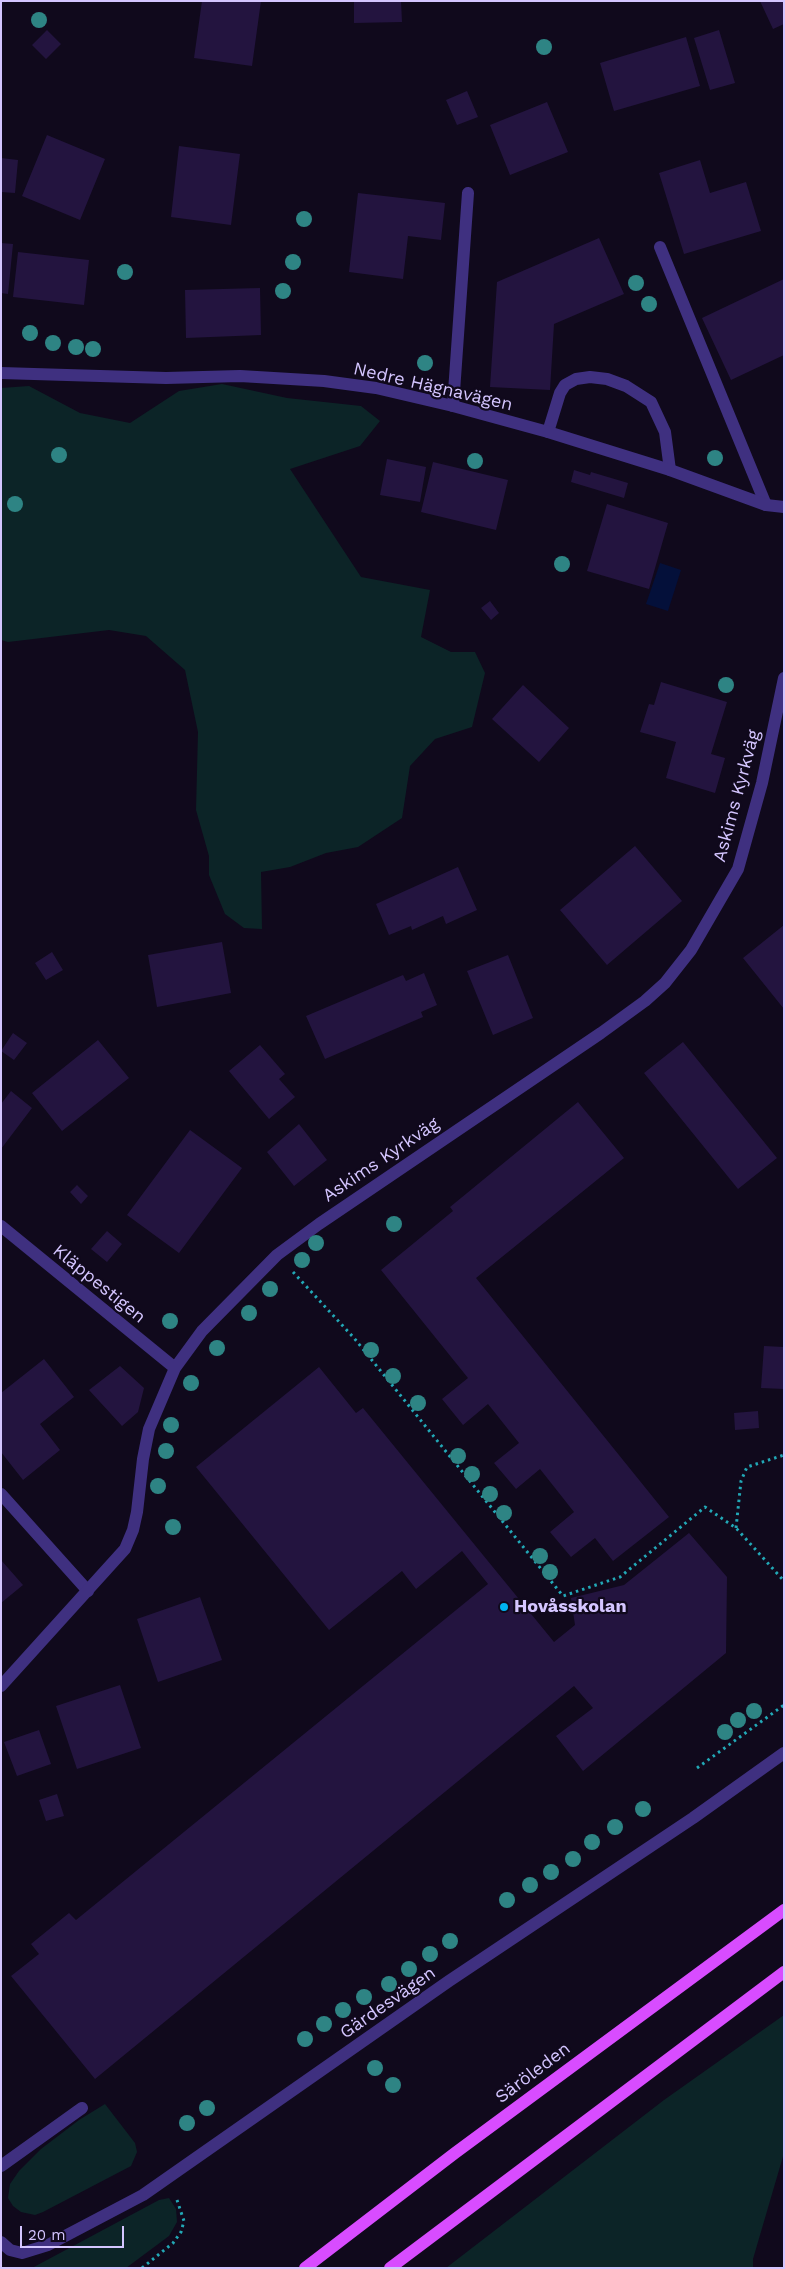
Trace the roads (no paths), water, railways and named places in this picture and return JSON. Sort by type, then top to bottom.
[{"type":"main road","name":"Säröleden","points":[[305,2268],[455,2153],[784,1910]]},
{"type":"main road","points":[[390,2268],[784,1972]]},
{"type":"street","points":[[453,406],[468,193]]},
{"type":"street","points":[[660,247],[766,505]]},
{"type":"street","name":"Nedre Hägnavägen","points":[[1,373],[166,378],[240,376],[324,381],[376,388],[453,406],[548,432],[670,470],[766,505],[784,507]]},
{"type":"street","points":[[548,432],[560,394],[565,385],[576,379],[590,377],[606,379],[626,386],[651,402],[665,432],[670,470]]},
{"type":"street","name":"Askims Kyrkväg","points":[[1,1686],[125,1549],[133,1530],[149,1429],[175,1368],[202,1331],[277,1255],[319,1224],[601,1033],[645,1001],[665,983],[691,950],[738,869],[762,783],[784,678]]},
{"type":"street","name":"Kläppestigen","points":[[1,1226],[175,1368]]},
{"type":"street","points":[[1,1494],[88,1591]]},
{"type":"street","name":"Gärdesvägen","points":[[2,2243],[10,2250],[22,2253],[48,2245],[143,2195],[449,1981],[692,1818],[784,1753]]},
{"type":"street","points":[[1,2166],[82,2108]]},
{"type":"water","points":[[660,563],[681,570],[668,611],[646,604]]},
{"type":"place","name":"Hovåsskolan","points":[[504,1607]]}]
